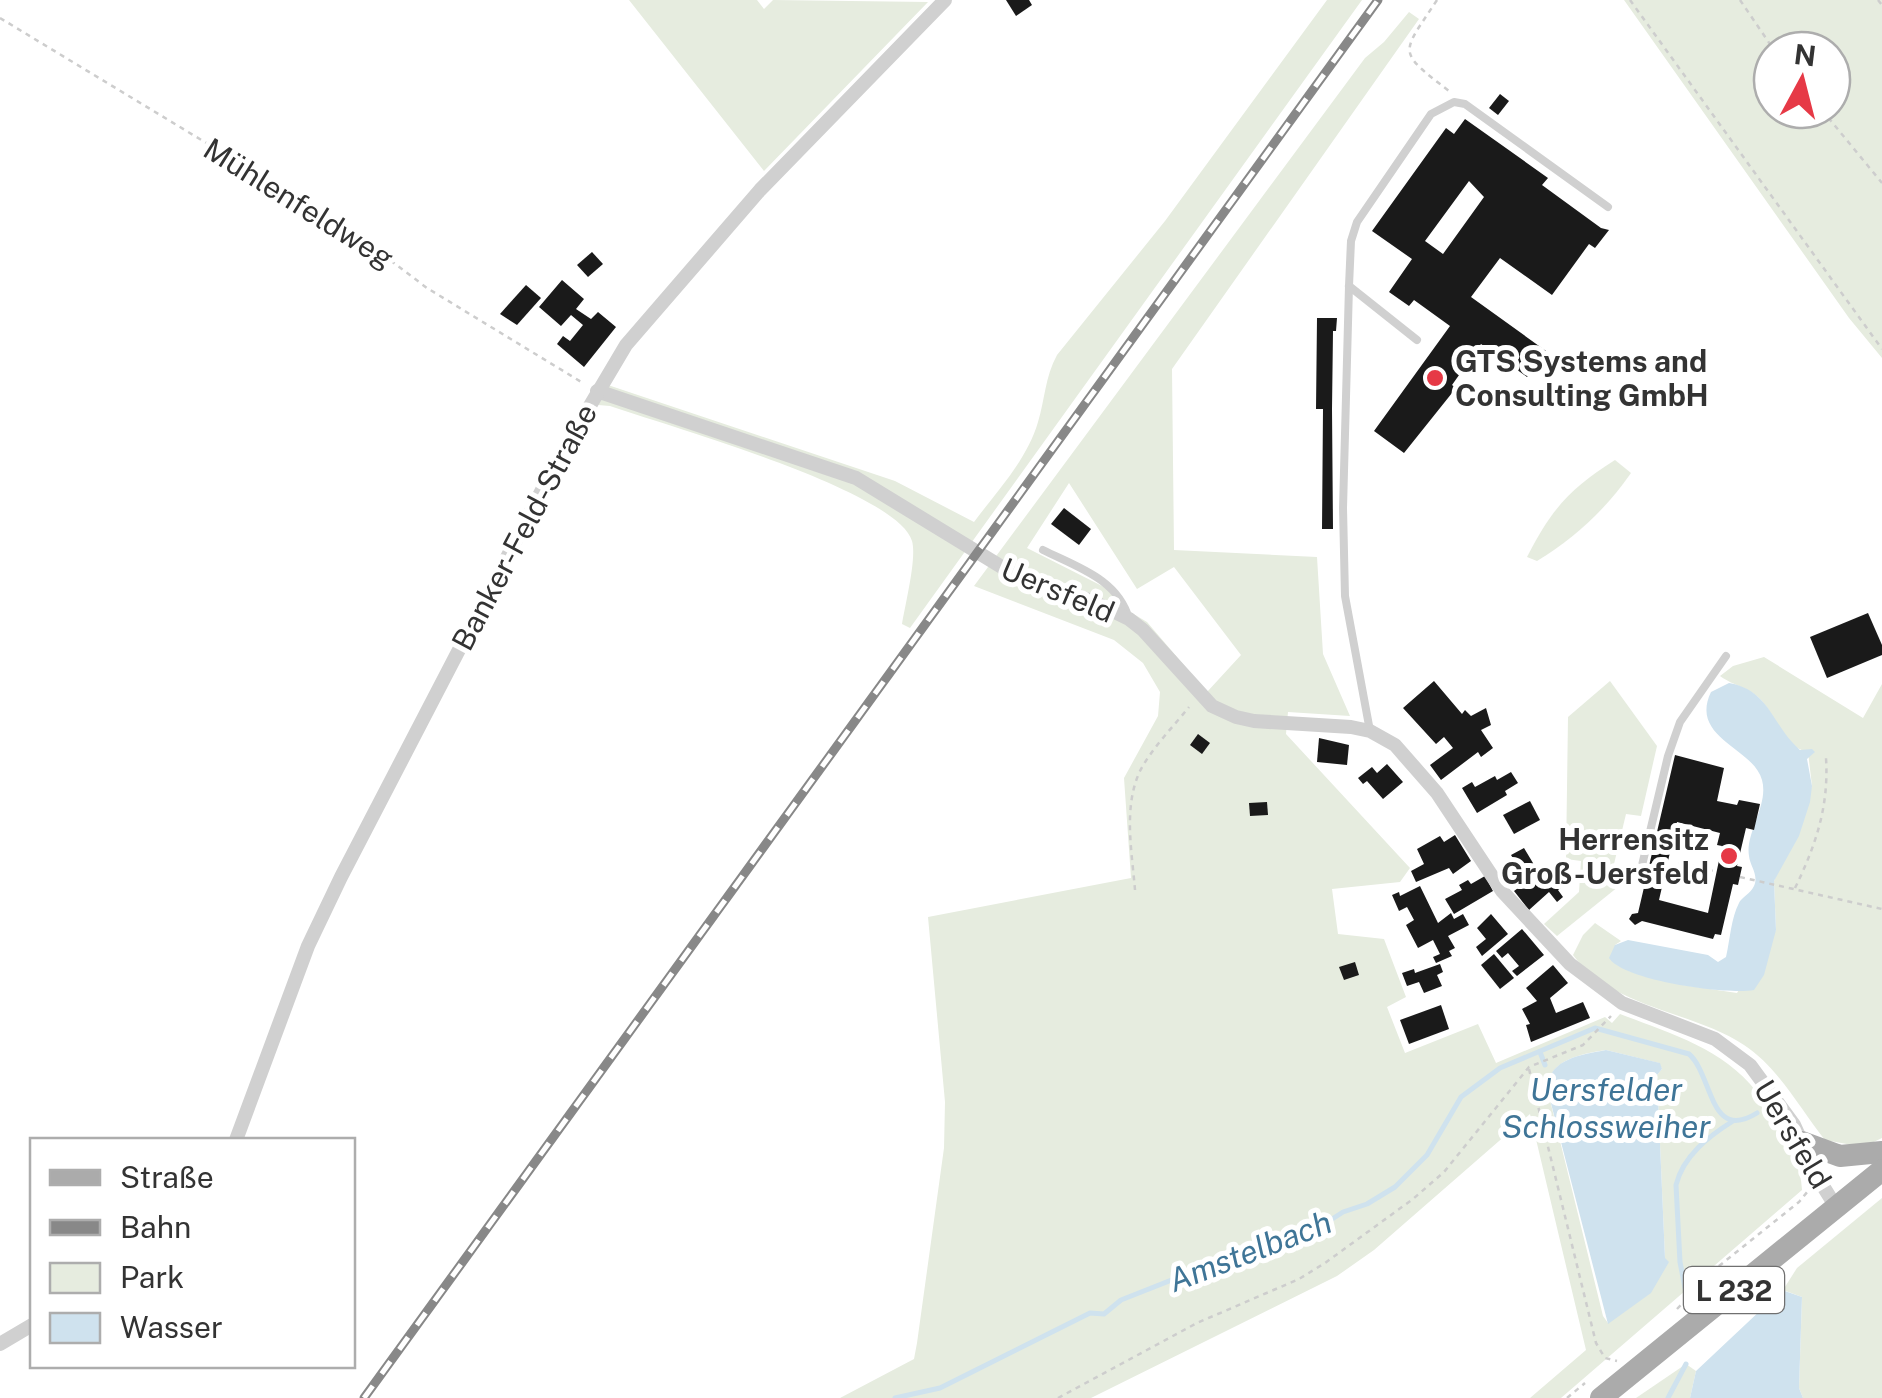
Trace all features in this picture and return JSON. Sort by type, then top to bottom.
[{"type":"main road","points":[[1802,1142],[1840,1156],[1882,1152]]},
{"type":"main road","name":"L 232","points":[[1596,1389],[1882,1170]]},
{"type":"street","name":"Banker-Feld-Straße","points":[[237,1138],[308,946],[341,877],[556,464],[626,344],[736,216],[945,0]]},
{"type":"street","name":"Uersfeld","points":[[597,391],[856,478],[893,498],[978,556],[1129,619],[1212,706],[1254,722],[1351,726],[1395,745],[1422,772],[1502,891],[1554,948],[1622,1003],[1714,1039],[1750,1066],[1772,1091],[1836,1207]]},
{"type":"street","points":[[0,1344],[30,1326]]},
{"type":"lane","points":[[1370,731],[1344,596],[1350,241],[1357,222],[1431,114],[1454,102],[1465,104],[1608,207]]},
{"type":"lane","points":[[1349,286],[1417,340]]},
{"type":"lane","points":[[1043,550],[1113,589],[1124,602],[1129,619]]},
{"type":"lane","points":[[1639,878],[1680,722],[1726,656]]},
{"type":"path","points":[[1437,0],[1412,36],[1408,51],[1412,62],[1452,93],[1454,102]]},
{"type":"path","points":[[1630,0],[1882,350]]},
{"type":"path","points":[[1740,0],[1760,30]]},
{"type":"path","points":[[1878,0],[1882,5]]},
{"type":"path","name":"Mühlenfeldweg","points":[[0,18],[350,230],[426,288],[597,391]]},
{"type":"path","points":[[1838,130],[1882,183]]},
{"type":"path","points":[[1135,890],[1130,822],[1135,786],[1141,769],[1199,694]]},
{"type":"path","points":[[1794,890],[1812,854],[1822,821],[1828,786],[1826,758]]},
{"type":"path","points":[[1678,862],[1717,872]]},
{"type":"path","points":[[1740,877],[1882,909]]},
{"type":"path","points":[[1058,1398],[1197,1323],[1299,1279],[1326,1263],[1444,1172],[1529,1067],[1583,1045],[1600,1030]]},
{"type":"path","points":[[1529,1067],[1596,1343],[1605,1358],[1614,1360],[1602,1370]]},
{"type":"path","points":[[1673,1312],[1718,1266],[1799,1202],[1818,1178]]},
{"type":"path","points":[[1568,1398],[1596,1389]]},
{"type":"green space","points":[[629,0],[757,0],[764,9],[773,0],[928,2],[764,171]]},
{"type":"green space","points":[[1327,0],[1362,0],[910,628],[902,624],[913,549],[912,541],[897,521],[866,501],[776,462],[598,405],[608,385],[895,481],[974,522],[1027,449],[1057,355],[1165,221]]},
{"type":"green space","points":[[1624,0],[1882,0],[1882,358],[1849,318]]},
{"type":"green space","points":[[1409,12],[1419,19],[1172,369],[1174,550],[1317,557],[1323,654],[1350,716],[1288,712],[1286,734],[1410,868],[1400,882],[1332,889],[1338,934],[1384,939],[1406,997],[1387,1007],[1405,1053],[1478,1024],[1496,1063],[1605,1017],[1612,1023],[1620,1014],[1694,1044],[1742,1076],[1759,1096],[1788,1145],[1798,1166],[1802,1190],[1561,1398],[1530,1398],[1586,1350],[1530,1114],[1374,1250],[1337,1276],[1091,1398],[840,1398],[914,1359],[917,1343],[944,1148],[945,1102],[928,917],[1131,878],[1124,778],[1158,716],[1160,692],[1143,663],[1114,640],[974,586],[1365,58]],"holes":[[[1069,483],[1137,589],[1174,567],[1241,655],[1207,692],[1147,622],[1122,607],[1106,588],[1027,548]],[[1606,1050],[1659,1063],[1662,1069],[1657,1075],[1665,1258],[1650,1293],[1608,1323],[1603,1316],[1547,1088],[1549,1078],[1560,1064]]]},
{"type":"green space","points":[[1615,460],[1631,473],[1611,499],[1551,552],[1537,561],[1527,557],[1563,501]]},
{"type":"green space","points":[[1764,657],[1863,718],[1882,684],[1882,1138],[1863,1147],[1825,1140],[1778,1077],[1744,1045],[1609,987],[1573,955],[1583,935],[1595,923],[1621,941],[1615,945],[1629,971],[1737,993],[1776,930],[1774,881],[1812,786],[1808,752],[1786,738],[1756,695],[1720,676],[1733,666]]},
{"type":"green space","points":[[1610,681],[1657,746],[1641,816],[1626,814],[1614,864],[1634,874],[1557,936],[1544,924],[1579,892],[1581,861],[1566,859],[1568,717]]},
{"type":"green space","points":[[1882,1198],[1882,1398],[1803,1398],[1799,1388],[1802,1297],[1783,1290],[1797,1268]]},
{"type":"green space","points":[[1686,1364],[1696,1371],[1690,1398],[1636,1398]]},
{"type":"water","points":[[1729,683],[1743,687],[1762,701],[1800,750],[1815,752],[1807,759],[1812,786],[1810,802],[1799,836],[1774,881],[1776,930],[1764,975],[1754,990],[1741,991],[1655,980],[1618,966],[1609,958],[1615,945],[1628,940],[1708,955],[1718,962],[1726,957],[1736,909],[1755,882],[1749,847],[1763,790],[1756,769],[1708,721],[1711,692]]},
{"type":"water","name":"Uersfelder Schlossweiher","points":[[1606,1050],[1660,1063],[1662,1069],[1657,1075],[1665,1258],[1669,1262],[1651,1293],[1608,1324],[1547,1088],[1549,1078],[1560,1064]]},
{"type":"water","points":[[1782,1290],[1802,1297],[1799,1388],[1803,1398],[1690,1398],[1696,1371]]},
{"type":"building","points":[[1006,0],[1029,0],[1032,5],[1016,16]]},
{"type":"building","points":[[1500,94],[1509,101],[1498,115],[1489,108]]},
{"type":"building","points":[[1465,119],[1548,178],[1542,185],[1609,230],[1595,248],[1589,244],[1552,295],[1500,258],[1471,297],[1546,351],[1527,377],[1481,344],[1452,385],[1456,388],[1404,453],[1374,431],[1450,326],[1414,300],[1409,306],[1389,292],[1412,259],[1372,231],[1446,128],[1454,134]],"holes":[[[1469,181],[1484,197],[1443,254],[1425,241]]]},
{"type":"building","points":[[592,252],[603,264],[588,277],[577,265]]},
{"type":"building","points":[[562,280],[584,299],[576,309],[591,319],[598,312],[616,327],[584,367],[557,344],[563,336],[570,341],[583,325],[571,315],[561,326],[539,307]]},
{"type":"building","points":[[526,285],[541,298],[517,325],[500,314]]},
{"type":"building","points":[[1317,318],[1337,318],[1333,331],[1333,529],[1322,529],[1323,409],[1316,409]]},
{"type":"building","points":[[1064,508],[1091,529],[1079,545],[1051,524]]},
{"type":"building","points":[[1868,613],[1882,645],[1882,655],[1827,678],[1810,637]]},
{"type":"building","points":[[1434,681],[1462,714],[1465,710],[1471,716],[1486,708],[1491,725],[1481,730],[1493,748],[1481,757],[1478,752],[1441,780],[1430,765],[1453,748],[1444,737],[1436,744],[1403,708]]},
{"type":"building","points":[[1198,734],[1210,743],[1202,754],[1190,745]]},
{"type":"building","points":[[1319,738],[1349,745],[1347,765],[1317,762]]},
{"type":"building","name":"Herrensitz Groß-Uersfeld","points":[[1675,755],[1724,768],[1717,801],[1760,804],[1754,830],[1746,828],[1737,866],[1742,867],[1738,885],[1733,884],[1721,935],[1715,934],[1713,939],[1642,921],[1635,925],[1629,919],[1638,913]],"holes":[[[1677,822],[1720,833],[1717,845],[1722,846],[1708,913],[1659,900]]]},
{"type":"building","points":[[1387,764],[1403,782],[1383,799],[1367,781],[1363,784],[1358,778],[1372,767],[1377,773]]},
{"type":"building","points":[[1511,772],[1518,783],[1505,791],[1507,795],[1477,813],[1462,788],[1472,782],[1475,787],[1495,776],[1497,780]]},
{"type":"building","points":[[1530,801],[1540,820],[1514,834],[1503,815]]},
{"type":"building","points":[[1267,802],[1268,815],[1250,816],[1249,803]]},
{"type":"building","points":[[1455,835],[1471,861],[1453,874],[1449,868],[1416,882],[1411,871],[1424,864],[1417,849],[1440,836],[1444,842]]},
{"type":"building","points":[[1524,848],[1536,868],[1508,885],[1499,869],[1514,860],[1511,855]]},
{"type":"building","points":[[1485,876],[1493,891],[1454,914],[1445,899],[1462,890],[1459,885]]},
{"type":"building","points":[[1533,877],[1539,886],[1547,880],[1553,888],[1558,883],[1563,897],[1557,902],[1549,892],[1529,910],[1514,891]]},
{"type":"building","points":[[1420,886],[1438,923],[1451,913],[1454,919],[1463,914],[1469,925],[1448,936],[1455,948],[1449,951],[1452,956],[1436,963],[1433,957],[1440,954],[1433,940],[1418,948],[1406,925],[1414,920],[1407,907],[1399,911],[1392,895],[1399,892],[1400,896]]},
{"type":"building","points":[[1491,914],[1508,934],[1482,956],[1476,947],[1486,939],[1477,928]]},
{"type":"building","points":[[1522,929],[1544,955],[1517,976],[1512,971],[1519,966],[1508,953],[1502,958],[1496,951]]},
{"type":"building","points":[[1494,954],[1514,978],[1500,989],[1481,965]]},
{"type":"building","points":[[1355,962],[1359,975],[1344,980],[1339,967]]},
{"type":"building","points":[[1440,964],[1443,972],[1437,975],[1442,986],[1424,993],[1419,982],[1407,986],[1402,973]]},
{"type":"building","points":[[1553,965],[1568,983],[1550,998],[1556,1013],[1583,1002],[1590,1018],[1531,1042],[1526,1025],[1530,1024],[1522,1009],[1537,1001],[1526,988]]},
{"type":"building","points":[[1441,1005],[1449,1029],[1409,1044],[1400,1020]]},
{"type":"waterway","name":"Amstelbach","points":[[895,1398],[940,1388],[1090,1313],[1104,1314],[1121,1300],[1240,1253],[1309,1234],[1343,1212],[1367,1204],[1395,1187],[1427,1155],[1461,1097],[1500,1068],[1595,1028],[1689,1054],[1721,1113],[1741,1120],[1757,1113]]},
{"type":"waterway","points":[[1540,1052],[1545,1065]]},
{"type":"waterway","points":[[1685,1288],[1676,1185],[1691,1156],[1733,1121]]},
{"type":"waterway","points":[[1668,1398],[1686,1364]]},
{"type":"railway","points":[[364,1398],[1378,0]]},
{"type":"place","name":"GTS Systems and Consulting GmbH","points":[[1435,378]]},
{"type":"place","name":"Herrensitz Groß-Uersfeld","points":[[1729,856]]}]
